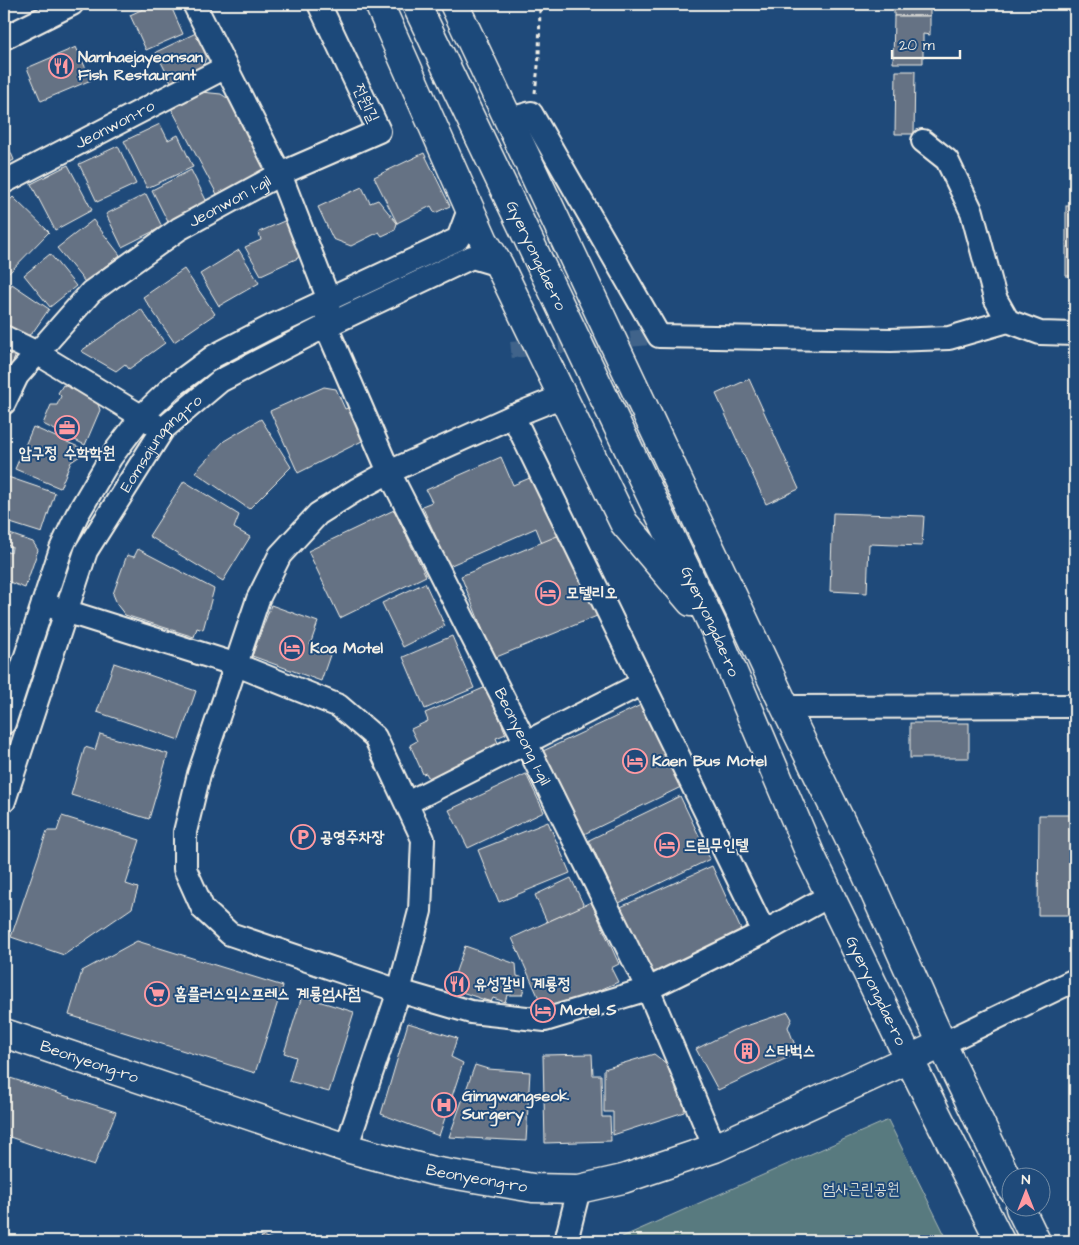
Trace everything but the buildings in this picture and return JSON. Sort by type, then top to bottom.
[{"type":"street","points":[[4,38],[72,4]]},
{"type":"street","name":"Jeonwon 1-gil","points":[[37,353],[91,292],[179,229],[280,174],[194,4]]},
{"type":"street","name":"전원1길","points":[[280,174],[379,131],[319,4]]},
{"type":"street","points":[[379,4],[484,241],[499,265],[624,523],[716,632]]},
{"type":"street","name":"Gyeryongdae-ro","points":[[416,4],[716,632],[829,896],[1000,1241]]},
{"type":"street","name":"Gyeryongdae-ro","points":[[454,4],[520,116],[785,707],[864,869],[942,1044],[1002,1168]]},
{"type":"street","name":"Jeonwon-ro","points":[[4,182],[226,67]]},
{"type":"street","points":[[520,116],[659,336],[891,340],[949,338],[1008,320]]},
{"type":"street","points":[[923,142],[947,160],[972,212],[995,298],[1008,320],[1040,333],[1075,334]]},
{"type":"street","points":[[280,174],[329,300],[326,326]]},
{"type":"street","name":"Eomsajungang-ro","points":[[4,723],[61,549],[77,515],[111,458],[142,416],[172,387],[214,356],[274,325],[458,239],[470,207]]},
{"type":"street","name":"Eomsajungang-ro","points":[[4,800],[86,552],[163,430],[220,381],[326,326],[472,257],[499,265]]},
{"type":"street","name":"Beonyeong 1-gil","points":[[326,326],[389,472],[526,742],[648,989],[715,1148]]},
{"type":"street","points":[[4,337],[37,353],[163,430]]},
{"type":"street","points":[[4,403],[18,376],[37,353]]},
{"type":"street","points":[[563,396],[512,416],[389,472],[318,514],[280,555],[258,599],[199,774],[185,832],[185,869],[203,909],[230,934],[399,991],[471,1012],[545,1020],[648,989],[764,932],[829,896]]},
{"type":"street","points":[[512,416],[764,932]]},
{"type":"street","points":[[43,604],[237,665],[339,706],[374,736],[423,839],[420,911],[399,991],[346,1148]]},
{"type":"street","points":[[407,803],[643,683]]},
{"type":"street","points":[[785,707],[1075,706]]},
{"type":"street","points":[[942,1044],[1075,980]]},
{"type":"street","name":"Beonyeong-ro","points":[[4,1033],[346,1148],[433,1171],[533,1188],[579,1189],[623,1179],[715,1148],[942,1044]]},
{"type":"street","points":[[566,1241],[579,1189]]},
{"type":"street","points":[[1025,1218],[1036,1241]]},
{"type":"path","points":[[520,116],[539,57],[540,4]]},
{"type":"green space","name":"엄사근린공원","points":[[888,1120],[948,1241],[613,1241]]},
{"type":"tunnel","points":[[511,350],[659,336]]},
{"type":"place","name":"Namhaejayeonsan Fish Restaurant","points":[[61,66]]},
{"type":"place","name":"압구정 수학학원","points":[[67,428]]},
{"type":"place","name":"모텔리오","points":[[548,593]]},
{"type":"place","name":"Koa Motel","points":[[292,648]]},
{"type":"place","name":"Kaen Bus Motel","points":[[635,761]]},
{"type":"place","name":"공영주차장","points":[[303,837]]},
{"type":"place","name":"드림무인텔","points":[[667,845]]},
{"type":"place","name":"유성갈비 계룡정","points":[[457,984]]},
{"type":"place","name":"홈플러스익스프레스 계룡엄사점","points":[[157,994]]},
{"type":"place","name":"Motel S","points":[[543,1010]]},
{"type":"place","name":"스타벅스","points":[[747,1051]]},
{"type":"place","name":"Gimgwangseok Surgery","points":[[444,1105]]}]
